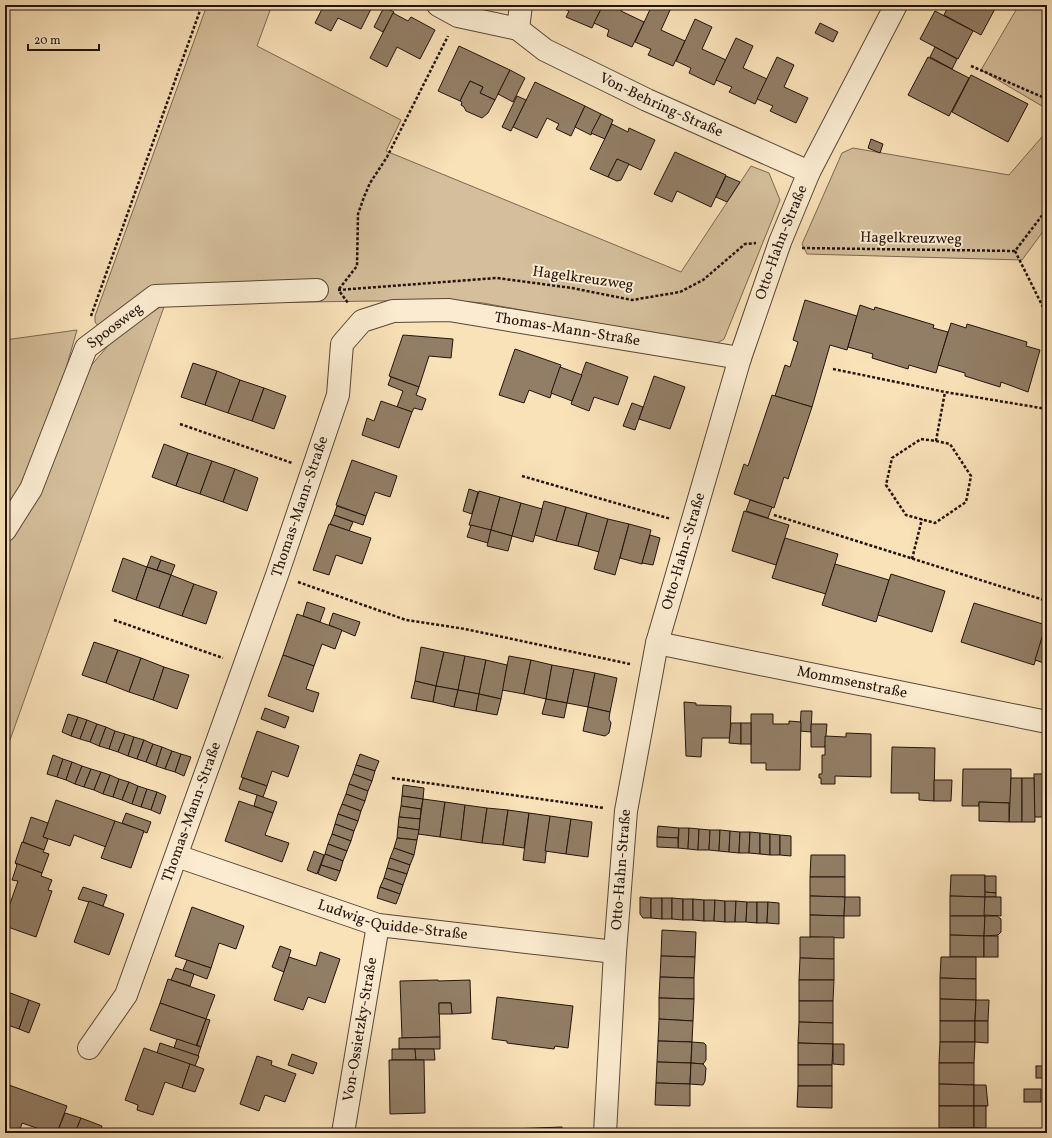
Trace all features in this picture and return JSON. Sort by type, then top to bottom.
[{"type":"street","name":"Von-Behring-Straße","points":[[438,5],[458,16],[518,29],[552,53],[647,100],[809,172]]},
{"type":"street","points":[[518,29],[521,5]]},
{"type":"street","name":"Otto-Hahn-Straße","points":[[605,1133],[626,811],[657,644],[690,524],[740,358],[780,242],[809,172],[896,5]]},
{"type":"street","name":"Spoosweg","points":[[5,530],[31,490],[86,348],[155,296],[328,290]]},
{"type":"street","name":"Thomas-Mann-Straße","points":[[89,1048],[126,995],[245,665],[338,395],[342,344],[362,321],[393,311],[449,310],[740,358]]},
{"type":"street","name":"Mommsenstraße","points":[[657,644],[1047,722]]},
{"type":"street","name":"Ludwig-Quidde-Straße","points":[[177,856],[378,925],[616,952]]},
{"type":"street","name":"Von-Ossietzky-Straße","points":[[343,1133],[378,925]]},
{"type":"path","points":[[86,348],[92,308],[202,5]]},
{"type":"path","points":[[328,290],[357,266],[358,214],[366,190],[387,157],[458,16]]},
{"type":"path","points":[[971,66],[1047,99]]},
{"type":"path","points":[[1047,209],[1015,251],[1047,318]]},
{"type":"path","name":"Hagelkreuzweg","points":[[328,290],[497,278],[572,288],[632,300],[680,292],[703,280],[745,244],[780,242],[809,249],[1015,251]]},
{"type":"path","points":[[833,369],[945,392],[1047,409]]},
{"type":"path","points":[[936,441],[945,392]]},
{"type":"path","points":[[180,424],[312,469]]},
{"type":"path","points":[[921,439],[936,441],[950,444],[971,476],[966,502],[935,523],[906,515],[886,485],[892,458],[921,439]]},
{"type":"path","points":[[522,476],[690,524]]},
{"type":"path","points":[[774,515],[1047,601]]},
{"type":"path","points":[[912,559],[922,519]]},
{"type":"path","points":[[277,574],[406,620],[465,630],[652,668]]},
{"type":"path","points":[[114,620],[245,665]]},
{"type":"path","points":[[392,778],[626,811]]},
{"type":"shaded area","points":[[207,5],[272,5],[257,46],[401,120],[386,151],[681,272],[751,166],[769,173],[780,200],[724,339],[714,345],[483,303],[447,300],[165,304],[99,327],[95,322],[95,316]]},
{"type":"shaded area","points":[[1019,5],[1047,5],[1047,109],[981,70]]},
{"type":"shaded area","points":[[1047,131],[1047,226],[1022,260],[807,254],[802,244],[842,153],[853,148],[1009,175]]},
{"type":"shaded area","points":[[165,304],[5,754],[5,539],[89,368],[119,333]]},
{"type":"shaded area","points":[[77,330],[58,396],[18,491],[5,510],[5,340]]},
{"type":"building","points":[[321,5],[373,5],[361,29],[338,18],[331,31],[315,23],[322,9],[319,8]]},
{"type":"building","points":[[556,5],[603,5],[592,28],[566,17],[569,11]]},
{"type":"building","points":[[603,5],[623,5],[621,11],[644,22],[632,47],[607,36],[609,30],[594,23]]},
{"type":"building","points":[[652,5],[664,5],[671,8],[661,30],[685,41],[673,66],[648,55],[651,49],[635,42]]},
{"type":"building","points":[[949,5],[997,5],[981,35],[944,15]]},
{"type":"building","points":[[384,7],[394,12],[383,32],[374,27]]},
{"type":"building","points":[[935,11],[973,31],[958,59],[920,39]]},
{"type":"building","points":[[393,13],[408,21],[411,17],[435,30],[420,59],[397,47],[387,67],[370,58]]},
{"type":"building","points":[[695,19],[712,27],[702,49],[726,60],[714,85],[689,73],[691,68],[676,61]]},
{"type":"building","points":[[820,23],[838,32],[833,42],[815,33]]},
{"type":"building","points":[[736,38],[753,46],[743,68],[767,79],[755,104],[729,92],[732,87],[716,80]]},
{"type":"building","points":[[459,46],[510,70],[495,100],[480,93],[483,87],[470,81],[460,101],[438,91]]},
{"type":"building","points":[[935,47],[957,59],[952,69],[930,57]]},
{"type":"building","points":[[777,57],[794,65],[784,87],[808,98],[796,123],[770,111],[773,106],[757,99]]},
{"type":"building","points":[[928,57],[969,78],[949,116],[908,95]]},
{"type":"building","points":[[510,70],[525,78],[513,102],[498,94]]},
{"type":"building","points":[[971,75],[1028,104],[1008,142],[952,112]]},
{"type":"building","points":[[470,81],[483,87],[480,93],[495,100],[488,113],[482,118],[466,111],[461,105],[462,102],[460,101]]},
{"type":"building","points":[[535,82],[585,106],[571,136],[556,129],[559,124],[547,118],[537,138],[513,127]]},
{"type":"building","points":[[517,96],[526,100],[511,131],[502,127]]},
{"type":"building","points":[[585,106],[601,114],[591,135],[575,127]]},
{"type":"building","points":[[601,114],[613,120],[605,139],[591,133]]},
{"type":"building","points":[[612,124],[628,132],[629,128],[655,140],[641,170],[617,159],[608,177],[590,169]]},
{"type":"building","points":[[871,139],[883,144],[880,153],[868,148]]},
{"type":"building","points":[[675,152],[726,175],[711,207],[677,191],[672,202],[654,194]]},
{"type":"building","points":[[617,159],[629,164],[621,180],[617,181],[608,177]]},
{"type":"building","points":[[726,176],[740,182],[727,202],[716,197]]},
{"type":"building","points":[[805,300],[857,316],[847,350],[830,345],[812,407],[775,396],[785,365],[790,367],[798,342],[793,340]]},
{"type":"building","points":[[860,305],[874,310],[875,307],[934,325],[933,328],[948,332],[936,373],[909,365],[908,369],[872,358],[873,354],[848,347]]},
{"type":"building","points":[[951,323],[966,328],[967,324],[1027,342],[1026,346],[1040,350],[1028,392],[1001,382],[1000,387],[965,376],[965,373],[938,365]]},
{"type":"building","points":[[403,335],[453,339],[451,358],[429,356],[419,387],[389,376]]},
{"type":"building","points":[[515,349],[561,365],[550,398],[529,390],[524,403],[499,395]]},
{"type":"building","points":[[586,362],[628,377],[618,405],[594,397],[589,411],[571,404]]},
{"type":"building","points":[[193,363],[217,371],[205,405],[181,397]]},
{"type":"building","points":[[560,367],[582,375],[572,401],[551,393]]},
{"type":"building","points":[[217,371],[240,380],[228,413],[205,405]]},
{"type":"building","points":[[654,376],[685,387],[670,429],[639,419]]},
{"type":"building","points":[[391,377],[419,387],[416,395],[426,399],[422,410],[414,408],[412,412],[397,407],[403,391],[388,385]]},
{"type":"building","points":[[240,380],[264,388],[252,421],[228,413]]},
{"type":"building","points":[[264,388],[286,396],[274,429],[252,421]]},
{"type":"building","points":[[772,395],[812,407],[788,479],[784,477],[774,508],[734,494],[744,464],[748,466]]},
{"type":"building","points":[[381,401],[412,412],[399,448],[362,435],[367,418],[374,421]]},
{"type":"building","points":[[632,403],[643,407],[635,430],[623,426]]},
{"type":"building","points":[[164,444],[188,453],[176,486],[152,477]]},
{"type":"building","points":[[188,453],[212,461],[200,494],[176,486]]},
{"type":"building","points":[[352,460],[397,476],[390,497],[375,492],[366,516],[336,505]]},
{"type":"building","points":[[212,461],[235,469],[223,502],[200,494]]},
{"type":"building","points":[[235,469],[258,478],[247,511],[223,502]]},
{"type":"building","points":[[469,489],[478,492],[472,514],[463,511]]},
{"type":"building","points":[[479,491],[500,497],[491,530],[469,525]]},
{"type":"building","points":[[500,497],[521,503],[512,536],[491,530]]},
{"type":"building","points":[[750,500],[772,507],[768,518],[746,511]]},
{"type":"building","points":[[544,501],[566,507],[556,541],[535,535]]},
{"type":"building","points":[[521,503],[542,509],[533,542],[512,536]]},
{"type":"building","points":[[337,506],[366,516],[363,525],[334,515]]},
{"type":"building","points":[[566,507],[587,513],[578,546],[556,541]]},
{"type":"building","points":[[744,511],[789,525],[776,565],[732,551]]},
{"type":"building","points":[[587,513],[608,519],[599,552],[578,546]]},
{"type":"building","points":[[334,515],[353,522],[349,531],[330,524]]},
{"type":"building","points":[[608,519],[629,524],[615,575],[594,569]]},
{"type":"building","points":[[329,524],[371,538],[362,564],[336,555],[329,575],[313,570]]},
{"type":"building","points":[[629,524],[651,530],[642,564],[620,558]]},
{"type":"building","points":[[471,525],[491,530],[488,543],[467,537]]},
{"type":"building","points":[[491,530],[512,536],[508,551],[487,546]]},
{"type":"building","points":[[650,535],[660,538],[653,565],[642,563]]},
{"type":"building","points":[[785,538],[838,554],[826,594],[772,578]]},
{"type":"building","points":[[151,556],[161,560],[157,570],[147,567]]},
{"type":"building","points":[[123,558],[147,567],[136,600],[112,591]]},
{"type":"building","points":[[161,560],[175,565],[171,575],[157,570]]},
{"type":"building","points":[[835,564],[889,580],[876,622],[822,605]]},
{"type":"building","points":[[147,567],[171,575],[159,608],[136,600]]},
{"type":"building","points":[[891,574],[945,591],[932,632],[878,615]]},
{"type":"building","points":[[171,575],[194,584],[182,616],[159,608]]},
{"type":"building","points":[[194,584],[217,592],[206,624],[182,616]]},
{"type":"building","points":[[307,602],[325,608],[320,622],[303,616]]},
{"type":"building","points":[[974,603],[1046,625],[1034,665],[961,642]]},
{"type":"building","points":[[333,613],[360,622],[355,636],[329,625]]},
{"type":"building","points":[[297,614],[342,630],[335,649],[322,644],[314,666],[283,655]]},
{"type":"building","points":[[1047,621],[1047,664],[1035,660]]},
{"type":"building","points":[[94,642],[118,650],[106,683],[82,675]]},
{"type":"building","points":[[421,647],[444,652],[436,686],[415,681]]},
{"type":"building","points":[[118,650],[141,658],[129,692],[106,683]]},
{"type":"building","points":[[444,652],[465,656],[458,690],[436,686]]},
{"type":"building","points":[[283,655],[314,666],[306,689],[319,693],[313,712],[268,696]]},
{"type":"building","points":[[465,656],[486,660],[479,694],[458,690]]},
{"type":"building","points":[[509,656],[531,660],[524,694],[502,690]]},
{"type":"building","points":[[141,658],[164,667],[153,700],[129,692]]},
{"type":"building","points":[[486,660],[507,665],[501,699],[479,694]]},
{"type":"building","points":[[531,660],[552,665],[546,699],[524,694]]},
{"type":"building","points":[[552,665],[574,669],[567,703],[546,699]]},
{"type":"building","points":[[164,667],[189,675],[177,709],[153,700]]},
{"type":"building","points":[[574,669],[595,673],[588,707],[567,703]]},
{"type":"building","points":[[595,673],[617,678],[610,712],[588,707]]},
{"type":"building","points":[[415,681],[436,686],[433,702],[411,698]]},
{"type":"building","points":[[436,686],[458,690],[454,707],[433,702]]},
{"type":"building","points":[[458,690],[479,694],[476,711],[454,707]]},
{"type":"building","points":[[479,694],[501,699],[497,715],[476,711]]},
{"type":"building","points":[[546,699],[567,703],[564,718],[542,714]]},
{"type":"building","points":[[684,702],[696,703],[696,705],[731,706],[730,738],[702,738],[701,757],[686,756]]},
{"type":"building","points":[[588,707],[610,712],[609,719],[611,723],[609,733],[605,736],[583,731]]},
{"type":"building","points":[[265,708],[289,717],[285,728],[261,719]]},
{"type":"building","points":[[801,711],[812,711],[811,732],[800,731]]},
{"type":"building","points":[[68,714],[78,717],[71,736],[62,732]]},
{"type":"building","points":[[751,714],[773,714],[773,724],[789,724],[789,721],[801,722],[800,770],[766,770],[766,763],[751,763]]},
{"type":"building","points":[[78,717],[87,720],[80,739],[71,736]]},
{"type":"building","points":[[87,720],[97,724],[90,742],[80,739]]},
{"type":"building","points":[[731,723],[741,723],[741,744],[729,743]]},
{"type":"building","points":[[741,723],[751,723],[751,744],[741,744]]},
{"type":"building","points":[[97,724],[106,727],[99,746],[90,742]]},
{"type":"building","points":[[811,724],[827,724],[825,747],[811,747]]},
{"type":"building","points":[[106,727],[115,731],[109,749],[99,746]]},
{"type":"building","points":[[115,731],[125,734],[118,752],[109,749]]},
{"type":"building","points":[[257,731],[299,746],[288,777],[272,771],[267,786],[241,777]]},
{"type":"building","points":[[846,733],[871,734],[871,777],[835,776],[835,784],[821,784],[819,774],[822,774],[822,755],[825,755],[825,736],[846,737]]},
{"type":"building","points":[[125,734],[134,737],[128,756],[118,752]]},
{"type":"building","points":[[134,737],[144,740],[137,759],[128,756]]},
{"type":"building","points":[[144,740],[153,744],[146,762],[137,759]]},
{"type":"building","points":[[153,744],[162,747],[156,766],[146,762]]},
{"type":"building","points":[[162,747],[172,751],[165,769],[156,766]]},
{"type":"building","points":[[892,747],[935,748],[934,801],[919,800],[919,793],[891,793]]},
{"type":"building","points":[[172,751],[181,754],[175,772],[165,769]]},
{"type":"building","points":[[181,754],[191,757],[184,776],[175,772]]},
{"type":"building","points":[[360,754],[379,761],[375,771],[356,765]]},
{"type":"building","points":[[53,755],[63,759],[57,777],[47,774]]},
{"type":"building","points":[[63,759],[72,762],[66,780],[57,777]]},
{"type":"building","points":[[72,762],[82,766],[75,784],[66,780]]},
{"type":"building","points":[[356,765],[375,771],[372,781],[353,774]]},
{"type":"building","points":[[82,766],[91,769],[84,787],[75,784]]},
{"type":"building","points":[[91,769],[101,772],[94,790],[84,787]]},
{"type":"building","points":[[963,769],[1011,769],[1011,803],[979,802],[979,806],[962,806]]},
{"type":"building","points":[[101,772],[110,775],[103,794],[94,790]]},
{"type":"building","points":[[353,774],[372,781],[368,791],[349,784]]},
{"type":"building","points":[[1034,774],[1047,774],[1047,817],[1034,817]]},
{"type":"building","points":[[110,775],[119,779],[113,797],[103,794]]},
{"type":"building","points":[[243,778],[267,786],[263,797],[239,789]]},
{"type":"building","points":[[1011,778],[1022,778],[1022,822],[1009,822]]},
{"type":"building","points":[[1022,778],[1034,778],[1035,822],[1022,822]]},
{"type":"building","points":[[119,779],[129,782],[122,800],[113,797]]},
{"type":"building","points":[[934,780],[952,780],[951,801],[934,801]]},
{"type":"building","points":[[129,782],[138,786],[132,804],[122,800]]},
{"type":"building","points":[[349,784],[368,791],[365,801],[346,794]]},
{"type":"building","points":[[403,785],[424,788],[423,799],[402,796]]},
{"type":"building","points":[[138,786],[147,789],[141,807],[132,804]]},
{"type":"building","points":[[147,789],[157,792],[151,810],[141,807]]},
{"type":"building","points":[[157,792],[166,796],[160,814],[151,810]]},
{"type":"building","points":[[346,794],[365,801],[361,811],[342,804]]},
{"type":"building","points":[[257,795],[277,802],[273,813],[254,806]]},
{"type":"building","points":[[402,796],[423,799],[421,809],[401,806]]},
{"type":"building","points":[[423,799],[445,802],[440,837],[418,834]]},
{"type":"building","points":[[56,800],[115,821],[106,847],[74,835],[70,846],[43,837]]},
{"type":"building","points":[[239,801],[273,813],[265,835],[289,843],[282,862],[225,841]]},
{"type":"building","points":[[445,802],[465,805],[461,840],[440,837]]},
{"type":"building","points":[[979,802],[1009,803],[1009,822],[979,821]]},
{"type":"building","points":[[342,804],[361,811],[358,821],[338,814]]},
{"type":"building","points":[[465,805],[487,808],[482,843],[461,840]]},
{"type":"building","points":[[401,806],[421,809],[420,819],[399,817]]},
{"type":"building","points":[[487,808],[508,810],[503,845],[482,843]]},
{"type":"building","points":[[508,810],[529,813],[524,848],[503,845]]},
{"type":"building","points":[[126,813],[151,822],[147,833],[122,823]]},
{"type":"building","points":[[529,813],[550,816],[545,863],[523,860]]},
{"type":"building","points":[[338,814],[358,821],[354,831],[335,824]]},
{"type":"building","points":[[550,816],[571,819],[566,854],[545,851]]},
{"type":"building","points":[[31,817],[48,823],[43,837],[48,839],[44,850],[23,842]]},
{"type":"building","points":[[399,817],[420,819],[419,830],[398,827]]},
{"type":"building","points":[[571,819],[592,822],[588,857],[566,854]]},
{"type":"building","points":[[115,821],[144,831],[131,868],[101,858]]},
{"type":"building","points":[[335,824],[354,831],[351,841],[332,834]]},
{"type":"building","points":[[658,826],[679,828],[678,838],[657,837]]},
{"type":"building","points":[[398,827],[419,830],[417,840],[397,838]]},
{"type":"building","points":[[679,828],[689,828],[688,849],[678,848]]},
{"type":"building","points":[[689,828],[699,829],[698,850],[688,849]]},
{"type":"building","points":[[699,829],[710,830],[709,850],[698,850]]},
{"type":"building","points":[[710,830],[720,830],[719,851],[709,850]]},
{"type":"building","points":[[720,830],[730,831],[729,852],[719,851]]},
{"type":"building","points":[[730,831],[740,832],[739,853],[729,852]]},
{"type":"building","points":[[740,832],[750,832],[749,853],[739,853]]},
{"type":"building","points":[[750,832],[760,833],[760,854],[749,853]]},
{"type":"building","points":[[760,833],[770,834],[770,855],[760,854]]},
{"type":"building","points":[[332,834],[351,841],[347,851],[328,844]]},
{"type":"building","points":[[770,834],[780,835],[780,855],[770,855]]},
{"type":"building","points":[[780,835],[791,836],[791,856],[780,855]]},
{"type":"building","points":[[657,837],[678,838],[678,848],[657,847]]},
{"type":"building","points":[[397,838],[417,840],[414,855],[394,848]]},
{"type":"building","points":[[22,842],[44,850],[43,852],[49,854],[42,873],[15,863]]},
{"type":"building","points":[[328,844],[347,851],[343,861],[325,854]]},
{"type":"building","points":[[394,848],[414,855],[410,865],[390,858]]},
{"type":"building","points":[[314,851],[324,855],[317,874],[307,870]]},
{"type":"building","points":[[325,854],[343,861],[340,871],[321,865]]},
{"type":"building","points":[[811,855],[845,855],[845,877],[810,877]]},
{"type":"building","points":[[390,858],[410,865],[407,874],[387,868]]},
{"type":"building","points":[[15,863],[42,873],[41,876],[52,880],[48,890],[52,891],[36,937],[5,926],[5,918],[18,881],[12,880],[17,865]]},
{"type":"building","points":[[321,865],[340,871],[336,881],[318,874]]},
{"type":"building","points":[[387,868],[407,874],[403,885],[384,878]]},
{"type":"building","points":[[951,875],[985,875],[985,897],[950,896]]},
{"type":"building","points":[[985,876],[996,876],[996,893],[985,892]]},
{"type":"building","points":[[810,877],[845,877],[845,897],[810,896]]},
{"type":"building","points":[[384,878],[403,885],[400,894],[380,887]]},
{"type":"building","points":[[83,887],[107,895],[103,906],[78,899]]},
{"type":"building","points":[[380,887],[400,894],[396,904],[377,898]]},
{"type":"building","points":[[985,892],[996,893],[996,897],[985,897]]},
{"type":"building","points":[[810,896],[845,897],[844,916],[810,915]]},
{"type":"building","points":[[950,896],[985,897],[985,916],[950,916]]},
{"type":"building","points":[[640,897],[651,898],[651,918],[643,918],[640,914]]},
{"type":"building","points":[[845,897],[860,897],[860,916],[844,916]]},
{"type":"building","points":[[985,897],[1001,897],[1001,916],[984,915]]},
{"type":"building","points":[[651,898],[662,898],[662,919],[651,918]]},
{"type":"building","points":[[662,898],[672,898],[672,919],[662,919]]},
{"type":"building","points":[[672,898],[683,899],[683,920],[672,919]]},
{"type":"building","points":[[683,899],[693,899],[693,920],[683,920]]},
{"type":"building","points":[[693,899],[704,900],[704,921],[693,920]]},
{"type":"building","points":[[704,900],[715,900],[714,921],[704,921]]},
{"type":"building","points":[[715,900],[725,901],[725,922],[714,921]]},
{"type":"building","points":[[89,901],[124,914],[109,955],[74,942]]},
{"type":"building","points":[[725,901],[736,901],[735,922],[725,922]]},
{"type":"building","points":[[736,901],[747,902],[746,922],[735,922]]},
{"type":"building","points":[[747,902],[757,902],[757,923],[746,922]]},
{"type":"building","points":[[757,902],[768,902],[767,923],[757,923]]},
{"type":"building","points":[[768,902],[779,903],[779,924],[767,923]]},
{"type":"building","points":[[192,907],[244,926],[236,949],[219,943],[211,968],[175,956]]},
{"type":"building","points":[[810,915],[844,916],[844,938],[810,937]]},
{"type":"building","points":[[950,916],[985,916],[984,936],[950,935]]},
{"type":"building","points":[[985,916],[997,916],[1001,919],[1001,932],[998,935],[984,936]]},
{"type":"building","points":[[662,930],[696,932],[695,957],[661,956]]},
{"type":"building","points":[[950,935],[984,936],[984,957],[950,957]]},
{"type":"building","points":[[984,936],[998,936],[998,957],[984,957]]},
{"type":"building","points":[[800,937],[834,937],[834,959],[800,958]]},
{"type":"building","points":[[280,946],[291,950],[284,972],[272,967]]},
{"type":"building","points":[[320,952],[340,959],[325,1003],[308,997],[303,1010],[274,1000],[289,957],[316,966]]},
{"type":"building","points":[[661,956],[695,957],[694,978],[660,977]]},
{"type":"building","points":[[941,957],[976,957],[976,979],[940,978]]},
{"type":"building","points":[[800,958],[834,959],[834,980],[799,980]]},
{"type":"building","points":[[187,960],[211,968],[207,979],[183,970]]},
{"type":"building","points":[[176,968],[194,974],[190,986],[171,980]]},
{"type":"building","points":[[660,977],[694,978],[694,999],[659,998]]},
{"type":"building","points":[[940,978],[976,979],[976,1000],[940,999]]},
{"type":"building","points":[[168,979],[215,995],[206,1019],[160,1003]]},
{"type":"building","points":[[470,980],[471,1013],[452,1014],[451,1003],[439,1003],[440,1037],[402,1038],[400,981]]},
{"type":"building","points":[[799,980],[834,980],[833,1001],[799,1001]]},
{"type":"building","points":[[5,991],[29,1000],[19,1029],[5,1024]]},
{"type":"building","points":[[497,997],[573,1006],[568,1048],[555,1046],[554,1049],[507,1043],[507,1041],[492,1039]]},
{"type":"building","points":[[659,998],[694,999],[693,1021],[659,1019]]},
{"type":"building","points":[[940,999],[976,1000],[975,1021],[940,1021]]},
{"type":"building","points":[[29,1000],[40,1004],[29,1033],[19,1029]]},
{"type":"building","points":[[976,1000],[989,1000],[988,1021],[975,1021]]},
{"type":"building","points":[[799,1001],[833,1001],[833,1023],[799,1022]]},
{"type":"building","points":[[160,1003],[206,1019],[196,1046],[150,1030]]},
{"type":"building","points":[[439,1003],[451,1003],[452,1014],[439,1014]]},
{"type":"building","points":[[206,1019],[210,1020],[201,1047],[197,1045]]},
{"type":"building","points":[[659,1019],[693,1021],[692,1042],[658,1041]]},
{"type":"building","points":[[940,1021],[975,1021],[975,1042],[940,1042]]},
{"type":"building","points":[[975,1021],[988,1021],[988,1043],[975,1042]]},
{"type":"building","points":[[799,1022],[833,1023],[833,1044],[798,1043]]},
{"type":"building","points":[[440,1037],[440,1049],[399,1049],[399,1038]]},
{"type":"building","points":[[177,1039],[201,1047],[198,1056],[174,1048]]},
{"type":"building","points":[[658,1041],[692,1042],[691,1063],[657,1062]]},
{"type":"building","points":[[692,1042],[704,1043],[706,1045],[706,1060],[703,1064],[691,1063]]},
{"type":"building","points":[[940,1042],[975,1042],[974,1063],[939,1063]]},
{"type":"building","points":[[160,1043],[199,1056],[195,1066],[157,1053]]},
{"type":"building","points":[[798,1043],[833,1044],[832,1065],[798,1065]]},
{"type":"building","points":[[833,1044],[844,1044],[844,1065],[833,1064]]},
{"type":"building","points":[[144,1048],[190,1064],[182,1088],[165,1082],[153,1115],[137,1110],[138,1105],[125,1100]]},
{"type":"building","points":[[392,1049],[415,1049],[416,1060],[392,1060]]},
{"type":"building","points":[[415,1049],[434,1049],[435,1060],[416,1060]]},
{"type":"building","points":[[292,1054],[317,1063],[313,1074],[288,1065]]},
{"type":"building","points":[[257,1056],[272,1061],[271,1065],[296,1074],[285,1102],[265,1095],[259,1111],[240,1104]]},
{"type":"building","points":[[389,1060],[424,1060],[425,1113],[390,1114]]},
{"type":"building","points":[[657,1062],[691,1063],[690,1084],[656,1083]]},
{"type":"building","points":[[691,1063],[703,1064],[706,1068],[705,1081],[703,1085],[690,1084]]},
{"type":"building","points":[[939,1063],[974,1063],[974,1085],[939,1084]]},
{"type":"building","points":[[190,1064],[204,1069],[195,1092],[182,1088]]},
{"type":"building","points":[[798,1065],[832,1065],[832,1086],[798,1086]]},
{"type":"building","points":[[1036,1066],[1047,1066],[1047,1078],[1036,1078]]},
{"type":"building","points":[[656,1083],[690,1084],[690,1106],[655,1105]]},
{"type":"building","points":[[939,1084],[974,1085],[974,1106],[939,1106]]},
{"type":"building","points":[[9,1085],[67,1106],[57,1133],[51,1133],[22,1123],[19,1133],[5,1133],[5,1096]]},
{"type":"building","points":[[974,1085],[986,1085],[988,1106],[974,1106]]},
{"type":"building","points":[[798,1086],[832,1086],[832,1108],[797,1107]]},
{"type":"building","points":[[1024,1089],[1041,1089],[1041,1102],[1024,1102]]},
{"type":"building","points":[[939,1106],[974,1106],[974,1128],[939,1128]]},
{"type":"building","points":[[974,1106],[986,1106],[986,1128],[974,1128]]},
{"type":"building","points":[[65,1113],[81,1118],[75,1133],[57,1133]]},
{"type":"building","points":[[81,1118],[102,1126],[100,1133],[75,1133]]},
{"type":"building","points":[[562,1127],[562,1133],[486,1133],[485,1130]]},
{"type":"building","points":[[950,1128],[981,1128],[981,1133],[949,1133]]}]
